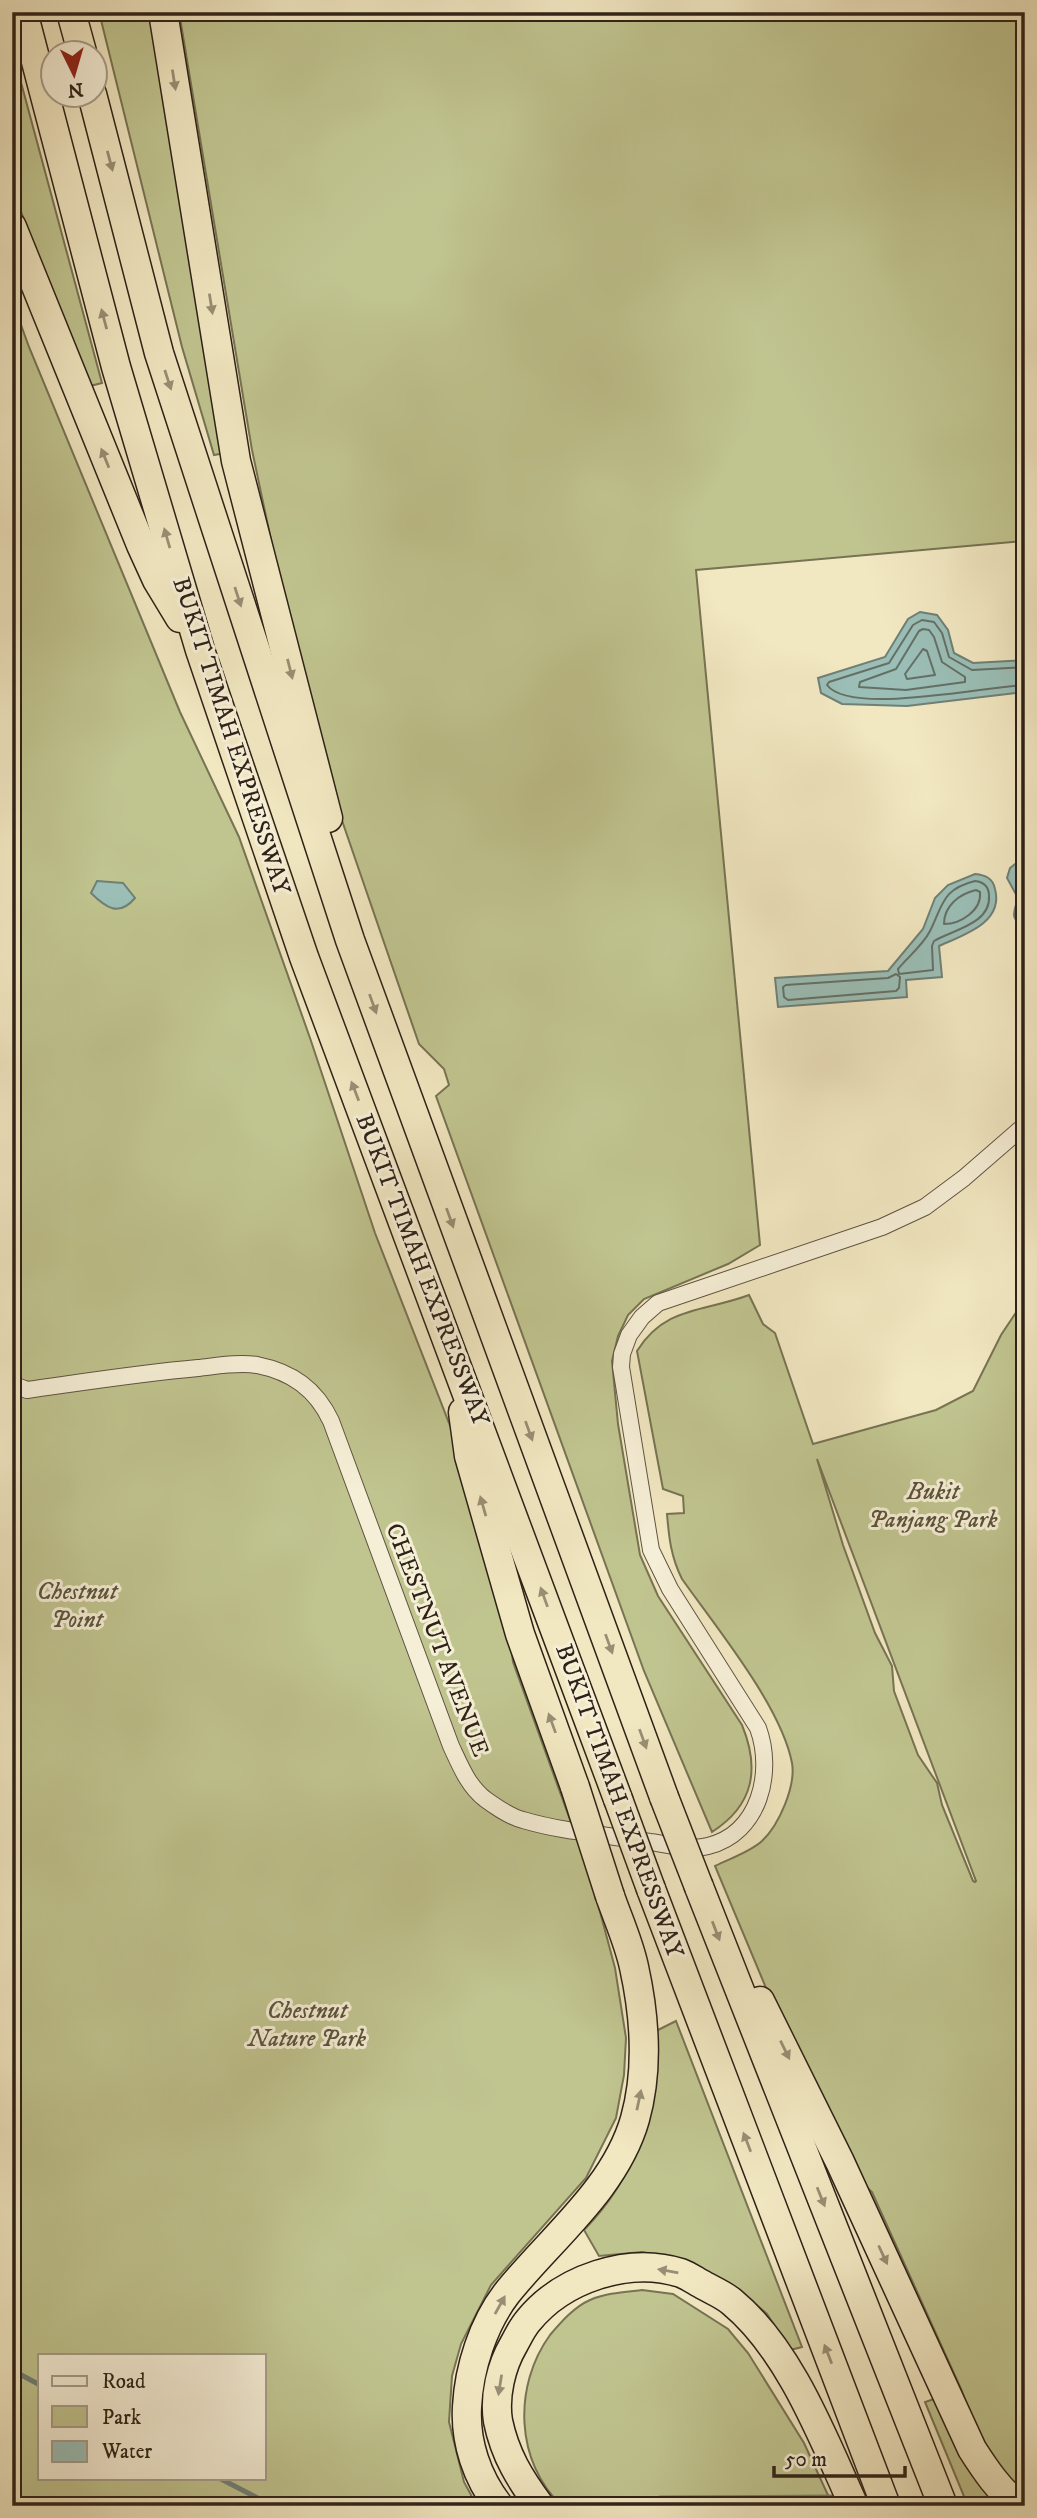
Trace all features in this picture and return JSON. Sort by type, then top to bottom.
[{"type":"highway","name":"BUKIT TIMAH EXPRESSWAY","points":[[23,12],[116,367],[200,650],[304,957],[618,1799],[886,2506]]},
{"type":"highway","points":[[71,12],[78,38]]},
{"type":"highway","points":[[163,12],[236,461],[326,808],[350,940]]},
{"type":"highway","name":"BUKIT TIMAH EXPRESSWAY","points":[[96,108],[159,353],[350,940],[664,1797],[943,2506]]},
{"type":"highway","points":[[12,227],[141,545],[157,580],[200,650]]},
{"type":"highway","points":[[456,1361],[469,1456],[520,1634],[575,1787],[634,1965],[645,2035],[644,2079],[635,2121],[616,2164],[505,2296],[476,2349],[468,2385],[466,2421],[474,2460],[490,2494],[499,2506]]},
{"type":"highway","points":[[733,1975],[761,2003],[840,2162],[972,2449],[1005,2495],[1019,2506]]},
{"type":"highway","points":[[540,2506],[518,2476],[506,2450],[498,2419],[498,2388],[506,2358],[528,2321],[566,2288],[602,2272],[644,2267],[682,2274],[730,2299],[754,2322],[775,2349],[814,2420],[854,2506]]},
{"type":"street","name":"CHESTNUT AVENUE","points":[[12,1384],[27,1390],[178,1369],[239,1364],[269,1368],[304,1384],[315,1394],[331,1421],[345,1465],[451,1746],[475,1790],[521,1820],[674,1845],[706,1847],[729,1837],[752,1813],[759,1800],[764,1777],[764,1749],[758,1728],[670,1589],[652,1550],[622,1384],[622,1353],[629,1335],[642,1317],[658,1303],[882,1227],[925,1207],[964,1178],[1025,1125]]},
{"type":"green space","points":[[99,12],[153,12],[225,453],[214,455],[182,347],[108,48],[108,38],[105,38]]},
{"type":"green space","points":[[179,12],[1025,12],[1025,426],[1019,427],[1025,481],[1025,541],[696,570],[760,1245],[728,1264],[644,1299],[628,1315],[618,1336],[612,1361],[618,1424],[640,1555],[658,1596],[742,1725],[748,1741],[751,1771],[745,1798],[737,1810],[712,1832],[644,1671],[436,1096],[449,1085],[444,1069],[419,1044],[337,806],[286,611],[252,450]]},
{"type":"green space","points":[[12,49],[102,383],[90,386],[12,189]]},
{"type":"green space","name":"Chestnut Nature Park","points":[[12,300],[180,712],[239,837],[375,1233],[500,1554],[513,1662],[591,1878],[615,1968],[626,2038],[624,2075],[616,2118],[586,2178],[491,2285],[461,2344],[452,2376],[449,2422],[464,2482],[477,2506],[12,2506]]},
{"type":"green space","name":"Bukit Panjang Park","points":[[749,1295],[763,1324],[775,1333],[813,1444],[936,1410],[973,1391],[1001,1335],[1025,1299],[1025,2498],[1001,2476],[979,2436],[961,2389],[872,2192],[861,2182],[779,2019],[715,1866],[752,1848],[768,1834],[789,1794],[792,1763],[786,1741],[761,1692],[678,1571],[671,1547],[667,1514],[684,1513],[683,1496],[663,1489],[637,1351],[648,1336],[673,1318]],"holes":[[[817,1459],[976,1881],[973,1881],[942,1805],[937,1783],[918,1755],[894,1691],[892,1666],[875,1633],[843,1545]]]},
{"type":"green space","points":[[676,2021],[802,2347],[790,2350],[767,2314],[738,2289],[685,2262],[642,2252],[599,2256],[584,2230],[605,2206],[631,2161],[645,2114],[654,2032]]},
{"type":"green space","points":[[642,2290],[673,2294],[728,2329],[748,2353],[804,2443],[833,2506],[562,2506],[546,2488],[535,2468],[524,2423],[525,2400],[538,2355],[563,2320],[584,2303],[616,2293]]},
{"type":"green space","points":[[934,2399],[1004,2506],[968,2506],[925,2402]]},
{"type":"water","points":[[920,612],[937,615],[948,630],[954,653],[973,663],[1025,660],[1025,692],[907,706],[842,704],[821,693],[818,678],[885,657],[908,619]]},
{"type":"water","points":[[1019,861],[1025,861],[1025,925],[1016,920],[1014,910],[1018,898],[1007,878],[1010,868]]},
{"type":"water","points":[[975,874],[985,876],[992,882],[996,901],[993,911],[988,919],[970,932],[939,946],[942,977],[906,980],[907,997],[778,1007],[775,978],[888,971],[923,929],[935,898],[948,885]]},
{"type":"water","points":[[97,881],[123,883],[135,898],[118,909],[107,906],[91,893]]},
{"type":"waterway","points":[[12,2370],[38,2384]]},
{"type":"waterway","points":[[223,2480],[273,2506]]},
{"type":"waterway","points":[[628,2504],[661,2498],[832,2497]]},
{"type":"park label","name":"Chestnut Point","points":[[77,1606]]}]
